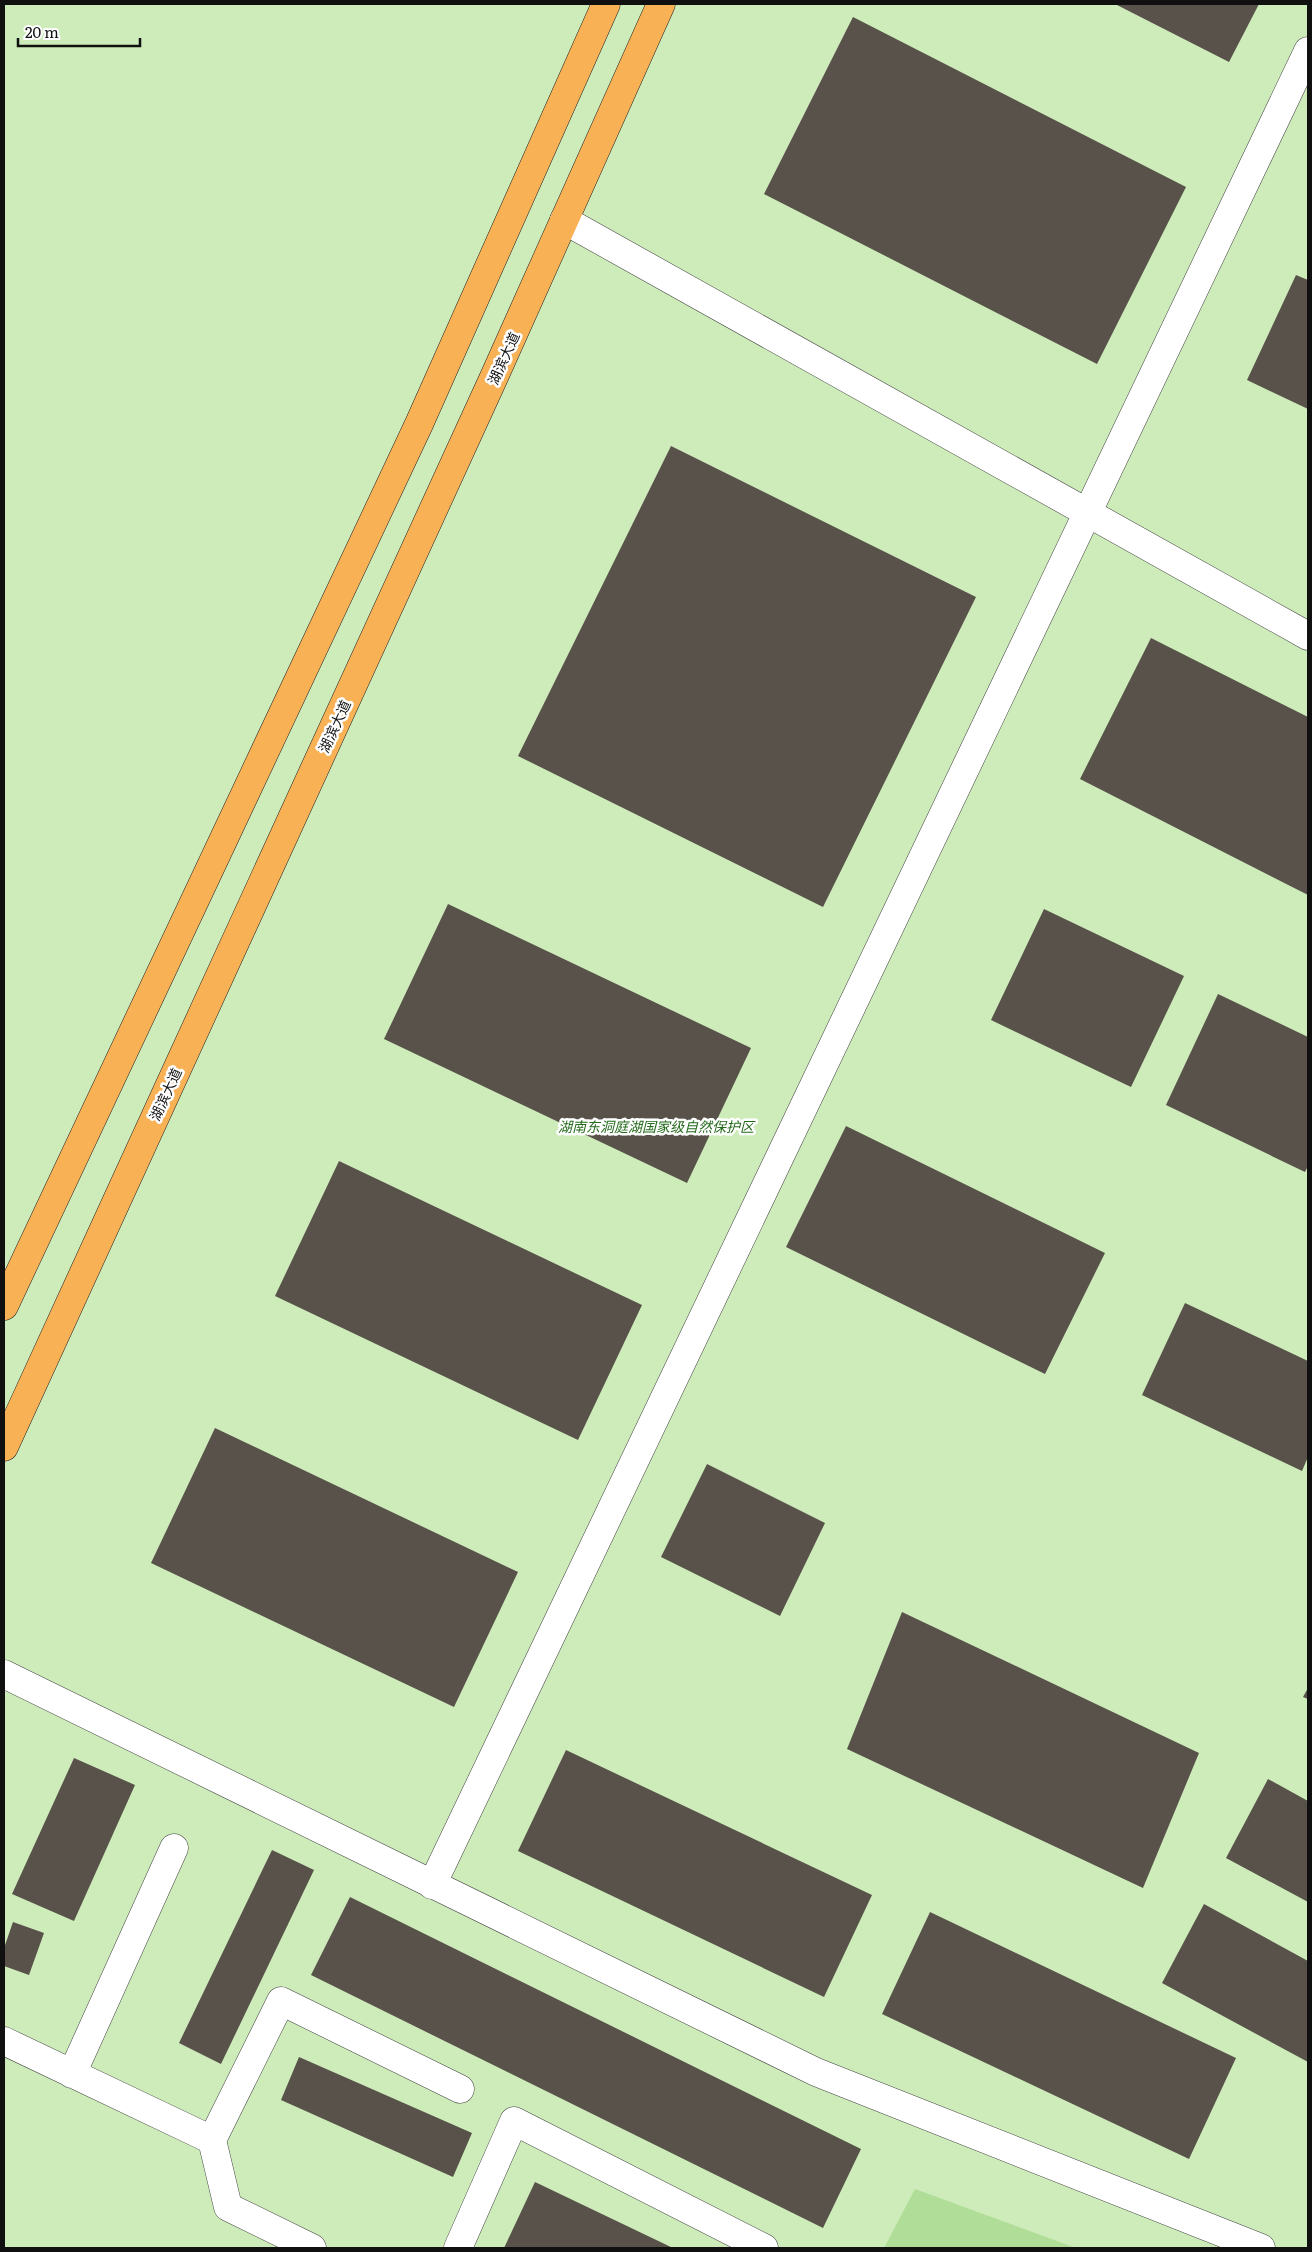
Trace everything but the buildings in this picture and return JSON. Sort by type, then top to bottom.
[{"type":"highway","points":[[4,1306],[419,424],[606,4]]},
{"type":"highway","name":"湖滨大道","points":[[4,1446],[494,377],[661,4]]},
{"type":"street","points":[[432,1885],[1308,51]]},
{"type":"street","points":[[564,220],[1308,636]]},
{"type":"street","points":[[4,1674],[816,2072],[1261,2248]]},
{"type":"street","points":[[72,2074],[174,1848]]},
{"type":"street","points":[[312,2248],[228,2207],[212,2140],[281,2001],[460,2088]]},
{"type":"street","points":[[4,2041],[212,2140]]},
{"type":"street","points":[[458,2248],[514,2121],[764,2248]]},
{"type":"green space","name":"湖南东洞庭湖国家级自然保护区","points":[[4,4],[1308,4],[1308,2248],[4,2248]]},
{"type":"green space","points":[[915,2189],[1076,2248],[884,2248]]}]
